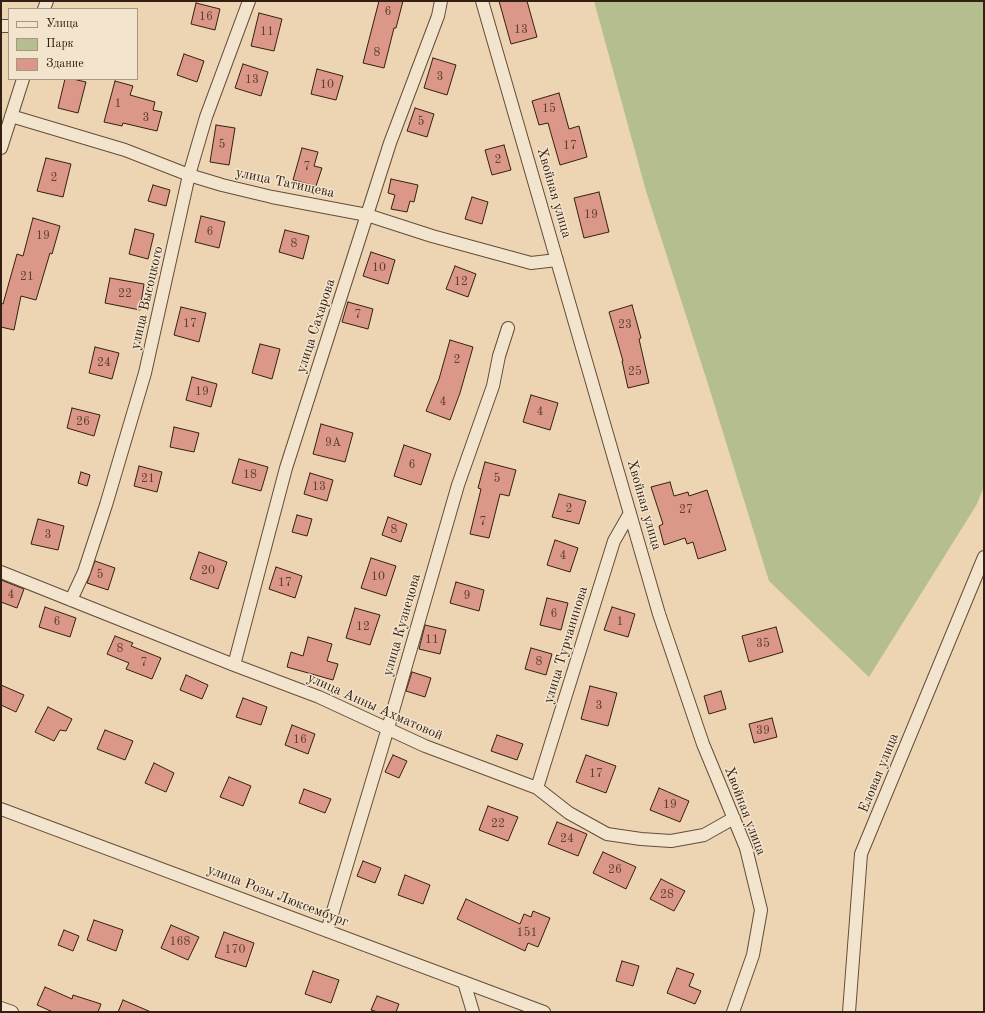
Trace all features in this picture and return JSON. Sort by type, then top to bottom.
[{"type":"street","name":"улица Высоцкого","points":[[71,600],[84,572],[104,513],[145,373],[189,175],[206,117],[249,1]]},
{"type":"street","name":"улица Сахарова","points":[[234,665],[286,468],[390,143],[438,16],[441,1]]},
{"type":"street","name":"Хвойная улица","points":[[482,1],[659,614],[701,737],[746,848],[761,910],[753,955],[733,1012]]},
{"type":"street","points":[[1,148],[23,80]]},
{"type":"street","name":"улица Татищева","points":[[11,116],[125,150],[189,175],[272,197],[367,215],[432,236],[531,263],[557,260]]},
{"type":"street","name":"улица Кузнецова","points":[[327,931],[388,728],[458,485],[493,386],[499,356],[508,328]]},
{"type":"street","name":"улица Турчанинова","points":[[537,788],[614,542],[630,513]]},
{"type":"street","name":"Еловая улица","points":[[849,1012],[861,854],[984,557]]},
{"type":"street","name":"улица Анны Ахматовой","points":[[1,572],[234,665],[319,696],[425,746],[537,788],[569,813],[607,834],[641,839],[671,841],[704,835],[734,818]]},
{"type":"street","name":"улица Розы Люксембург","points":[[1,809],[544,1012]]},
{"type":"street","points":[[464,982],[473,1012]]},
{"type":"street","points":[[1,1008],[12,1012]]},
{"type":"green space","points":[[594,1],[984,1],[984,486],[977,504],[869,677],[769,581],[646,191]]},
{"type":"building","points":[[379,1],[403,1],[396,28],[394,28],[384,68],[363,63]]},
{"type":"building","points":[[499,1],[527,1],[537,37],[511,44]]},
{"type":"building","points":[[196,3],[220,9],[215,30],[191,24]]},
{"type":"building","points":[[259,13],[282,19],[274,51],[251,46]]},
{"type":"building","points":[[184,54],[204,61],[197,82],[177,75]]},
{"type":"building","points":[[433,58],[456,65],[447,95],[424,88]]},
{"type":"building","points":[[243,64],[268,72],[261,96],[235,88]]},
{"type":"building","points":[[317,69],[343,76],[336,100],[311,94]]},
{"type":"building","points":[[65,80],[86,82],[78,113],[58,108]]},
{"type":"building","points":[[115,81],[133,86],[130,95],[155,102],[153,110],[162,112],[157,131],[123,123],[122,126],[104,122]]},
{"type":"building","points":[[559,93],[569,129],[579,126],[587,157],[560,165],[548,123],[539,125],[532,101]]},
{"type":"building","points":[[415,108],[434,114],[427,137],[407,131]]},
{"type":"building","points":[[216,125],[235,128],[229,165],[210,162]]},
{"type":"building","points":[[504,145],[511,170],[492,175],[485,150]]},
{"type":"building","points":[[302,148],[318,152],[314,166],[322,168],[316,186],[293,180]]},
{"type":"building","points":[[46,158],[71,164],[63,197],[37,191]]},
{"type":"building","points":[[391,179],[418,185],[414,202],[410,201],[407,212],[391,209],[395,195],[388,193]]},
{"type":"building","points":[[153,185],[170,190],[166,206],[148,201]]},
{"type":"building","points":[[599,192],[609,232],[584,238],[574,198]]},
{"type":"building","points":[[472,197],[488,202],[482,224],[465,219]]},
{"type":"building","points":[[201,216],[225,222],[219,248],[195,242]]},
{"type":"building","points":[[33,218],[60,226],[52,254],[50,253],[36,300],[21,296],[14,330],[1,327],[1,303],[3,304],[17,254],[23,256]]},
{"type":"building","points":[[135,229],[154,234],[148,259],[129,254]]},
{"type":"building","points":[[285,230],[309,236],[303,259],[279,252]]},
{"type":"building","points":[[371,252],[395,260],[388,284],[363,276]]},
{"type":"building","points":[[455,266],[476,274],[468,297],[446,289]]},
{"type":"building","points":[[110,278],[144,284],[140,310],[105,303]]},
{"type":"building","points":[[348,302],[373,309],[368,329],[342,322]]},
{"type":"building","points":[[632,305],[641,338],[639,339],[649,383],[628,388],[623,361],[609,312]]},
{"type":"building","points":[[181,307],[206,313],[199,342],[174,335]]},
{"type":"building","points":[[450,340],[473,347],[460,393],[450,420],[426,411],[439,379]]},
{"type":"building","points":[[260,344],[280,349],[272,379],[252,373]]},
{"type":"building","points":[[95,347],[119,353],[112,379],[89,373]]},
{"type":"building","points":[[192,377],[217,384],[211,407],[186,400]]},
{"type":"building","points":[[531,395],[558,403],[550,430],[523,422]]},
{"type":"building","points":[[72,408],[100,415],[94,436],[67,428]]},
{"type":"building","points":[[321,424],[353,433],[345,462],[313,454]]},
{"type":"building","points":[[174,427],[199,433],[194,452],[170,447]]},
{"type":"building","points":[[404,445],[431,454],[421,485],[394,476]]},
{"type":"building","points":[[239,459],[268,467],[261,491],[232,483]]},
{"type":"building","points":[[485,462],[516,470],[509,496],[500,494],[489,538],[470,534],[481,489],[478,488]]},
{"type":"building","points":[[139,466],[162,472],[157,492],[134,486]]},
{"type":"building","points":[[81,472],[90,475],[87,486],[78,483]]},
{"type":"building","points":[[310,473],[333,480],[327,501],[304,494]]},
{"type":"building","points":[[670,482],[674,496],[688,492],[689,496],[707,490],[726,550],[698,559],[693,542],[687,544],[685,538],[664,545],[659,526],[663,524],[651,487]]},
{"type":"building","points":[[559,494],[586,501],[579,524],[552,517]]},
{"type":"building","points":[[297,515],[312,519],[307,536],[292,532]]},
{"type":"building","points":[[388,517],[407,524],[401,542],[382,535]]},
{"type":"building","points":[[38,519],[64,526],[58,550],[31,544]]},
{"type":"building","points":[[555,540],[578,548],[570,572],[547,565]]},
{"type":"building","points":[[199,552],[227,562],[218,589],[190,579]]},
{"type":"building","points":[[371,558],[396,566],[386,596],[361,588]]},
{"type":"building","points":[[95,561],[115,568],[108,590],[87,583]]},
{"type":"building","points":[[276,567],[302,576],[295,598],[269,589]]},
{"type":"building","points":[[1,580],[24,589],[17,608],[1,602]]},
{"type":"building","points":[[456,582],[484,590],[479,611],[450,603]]},
{"type":"building","points":[[547,598],[568,603],[561,630],[540,625]]},
{"type":"building","points":[[45,607],[76,618],[70,637],[39,627]]},
{"type":"building","points":[[612,607],[635,614],[628,637],[604,630]]},
{"type":"building","points":[[355,608],[380,615],[370,645],[346,638]]},
{"type":"building","points":[[425,625],[446,630],[440,654],[419,649]]},
{"type":"building","points":[[776,627],[783,652],[749,662],[742,636]]},
{"type":"building","points":[[115,636],[133,643],[131,646],[161,658],[152,679],[126,669],[129,663],[107,654]]},
{"type":"building","points":[[308,637],[332,644],[327,661],[338,664],[333,680],[287,667],[291,652],[303,656]]},
{"type":"building","points":[[531,648],[552,654],[546,675],[525,669]]},
{"type":"building","points":[[412,672],[431,678],[425,697],[406,691]]},
{"type":"building","points":[[186,675],[208,685],[202,699],[180,690]]},
{"type":"building","points":[[1,685],[24,695],[16,712],[1,705]]},
{"type":"building","points":[[590,686],[617,693],[608,726],[581,719]]},
{"type":"building","points":[[721,691],[726,709],[709,714],[704,696]]},
{"type":"building","points":[[243,698],[267,707],[261,725],[236,717]]},
{"type":"building","points":[[48,707],[72,719],[66,731],[60,730],[54,741],[35,732]]},
{"type":"building","points":[[772,718],[777,737],[754,743],[749,724]]},
{"type":"building","points":[[292,725],[315,734],[308,754],[285,745]]},
{"type":"building","points":[[105,730],[133,741],[125,760],[97,749]]},
{"type":"building","points":[[497,735],[523,744],[517,760],[491,751]]},
{"type":"building","points":[[393,755],[407,761],[399,778],[385,772]]},
{"type":"building","points":[[586,755],[616,766],[606,793],[576,782]]},
{"type":"building","points":[[154,763],[174,773],[166,792],[145,783]]},
{"type":"building","points":[[229,777],[251,786],[243,806],[220,797]]},
{"type":"building","points":[[659,788],[689,801],[680,822],[650,810]]},
{"type":"building","points":[[304,789],[331,799],[325,813],[299,803]]},
{"type":"building","points":[[488,806],[518,817],[508,841],[479,830]]},
{"type":"building","points":[[557,822],[587,834],[578,856],[548,844]]},
{"type":"building","points":[[603,852],[636,867],[626,889],[593,873]]},
{"type":"building","points":[[363,861],[381,868],[375,883],[357,876]]},
{"type":"building","points":[[405,875],[430,885],[423,904],[398,895]]},
{"type":"building","points":[[661,879],[685,891],[674,911],[650,899]]},
{"type":"building","points":[[466,899],[520,924],[524,914],[531,917],[533,911],[550,918],[538,947],[528,943],[525,951],[457,919]]},
{"type":"building","points":[[94,920],[123,930],[116,951],[87,940]]},
{"type":"building","points":[[171,925],[199,937],[188,960],[161,948]]},
{"type":"building","points":[[64,930],[79,936],[73,951],[58,945]]},
{"type":"building","points":[[224,932],[254,943],[246,967],[215,957]]},
{"type":"building","points":[[622,961],[639,966],[633,986],[616,981]]},
{"type":"building","points":[[677,968],[694,974],[689,986],[701,991],[695,1004],[667,993]]},
{"type":"building","points":[[313,971],[339,980],[331,1003],[305,994]]},
{"type":"building","points":[[45,987],[72,999],[73,995],[101,1004],[98,1012],[53,1012],[37,1005]]},
{"type":"building","points":[[377,996],[399,1004],[396,1012],[378,1012],[371,1010]]},
{"type":"building","points":[[123,1000],[151,1012],[118,1012]]}]
